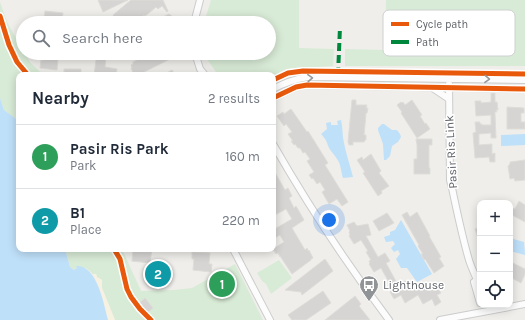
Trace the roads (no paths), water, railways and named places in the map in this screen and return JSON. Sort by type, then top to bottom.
[{"type":"street","points":[[196,16],[200,0]]},
{"type":"street","points":[[197,60],[202,72]]},
{"type":"street","points":[[276,87],[297,79],[308,77],[525,80]]},
{"type":"street","name":"Pasir Ris Link","points":[[449,79],[450,180],[464,238],[477,279]]},
{"type":"street","points":[[276,97],[296,87],[307,85],[525,89]]},
{"type":"street","points":[[432,88],[449,99],[456,90],[461,88]]},
{"type":"street","points":[[276,149],[331,239],[389,320]]},
{"type":"street","points":[[235,252],[270,320]]},
{"type":"street","name":"Pasir Ris Link","points":[[473,270],[472,277],[477,291]]},
{"type":"street","points":[[513,305],[525,304]]},
{"type":"street","points":[[440,320],[480,308]]},
{"type":"water","points":[[0,98],[4,110],[16,119],[16,252],[66,252],[70,267],[74,270],[77,268],[76,266],[83,267],[89,271],[94,278],[102,296],[108,320],[0,320]]},
{"type":"water","points":[[341,120],[345,147],[353,177],[343,178],[338,161],[321,134],[327,129],[326,123],[331,122],[331,125],[338,125],[337,121]]},
{"type":"water","points":[[382,124],[392,130],[397,130],[401,137],[398,142],[392,146],[390,156],[386,160],[384,160],[383,144],[378,130]]},
{"type":"water","points":[[525,134],[525,145],[501,146],[501,135]]},
{"type":"water","points":[[401,220],[432,274],[417,282],[407,268],[401,268],[396,259],[400,254],[398,250],[394,252],[391,248],[395,244],[393,241],[386,242],[384,237],[390,235],[390,232],[395,230]]},
{"type":"water","points":[[513,239],[524,242],[525,255],[513,252]]},
{"type":"place","name":"B1","points":[[158,274]]},
{"type":"place","name":"Pasir Ris Park","points":[[222,284]]},
{"type":"place","name":"Lighthouse","points":[[369,302]]}]
